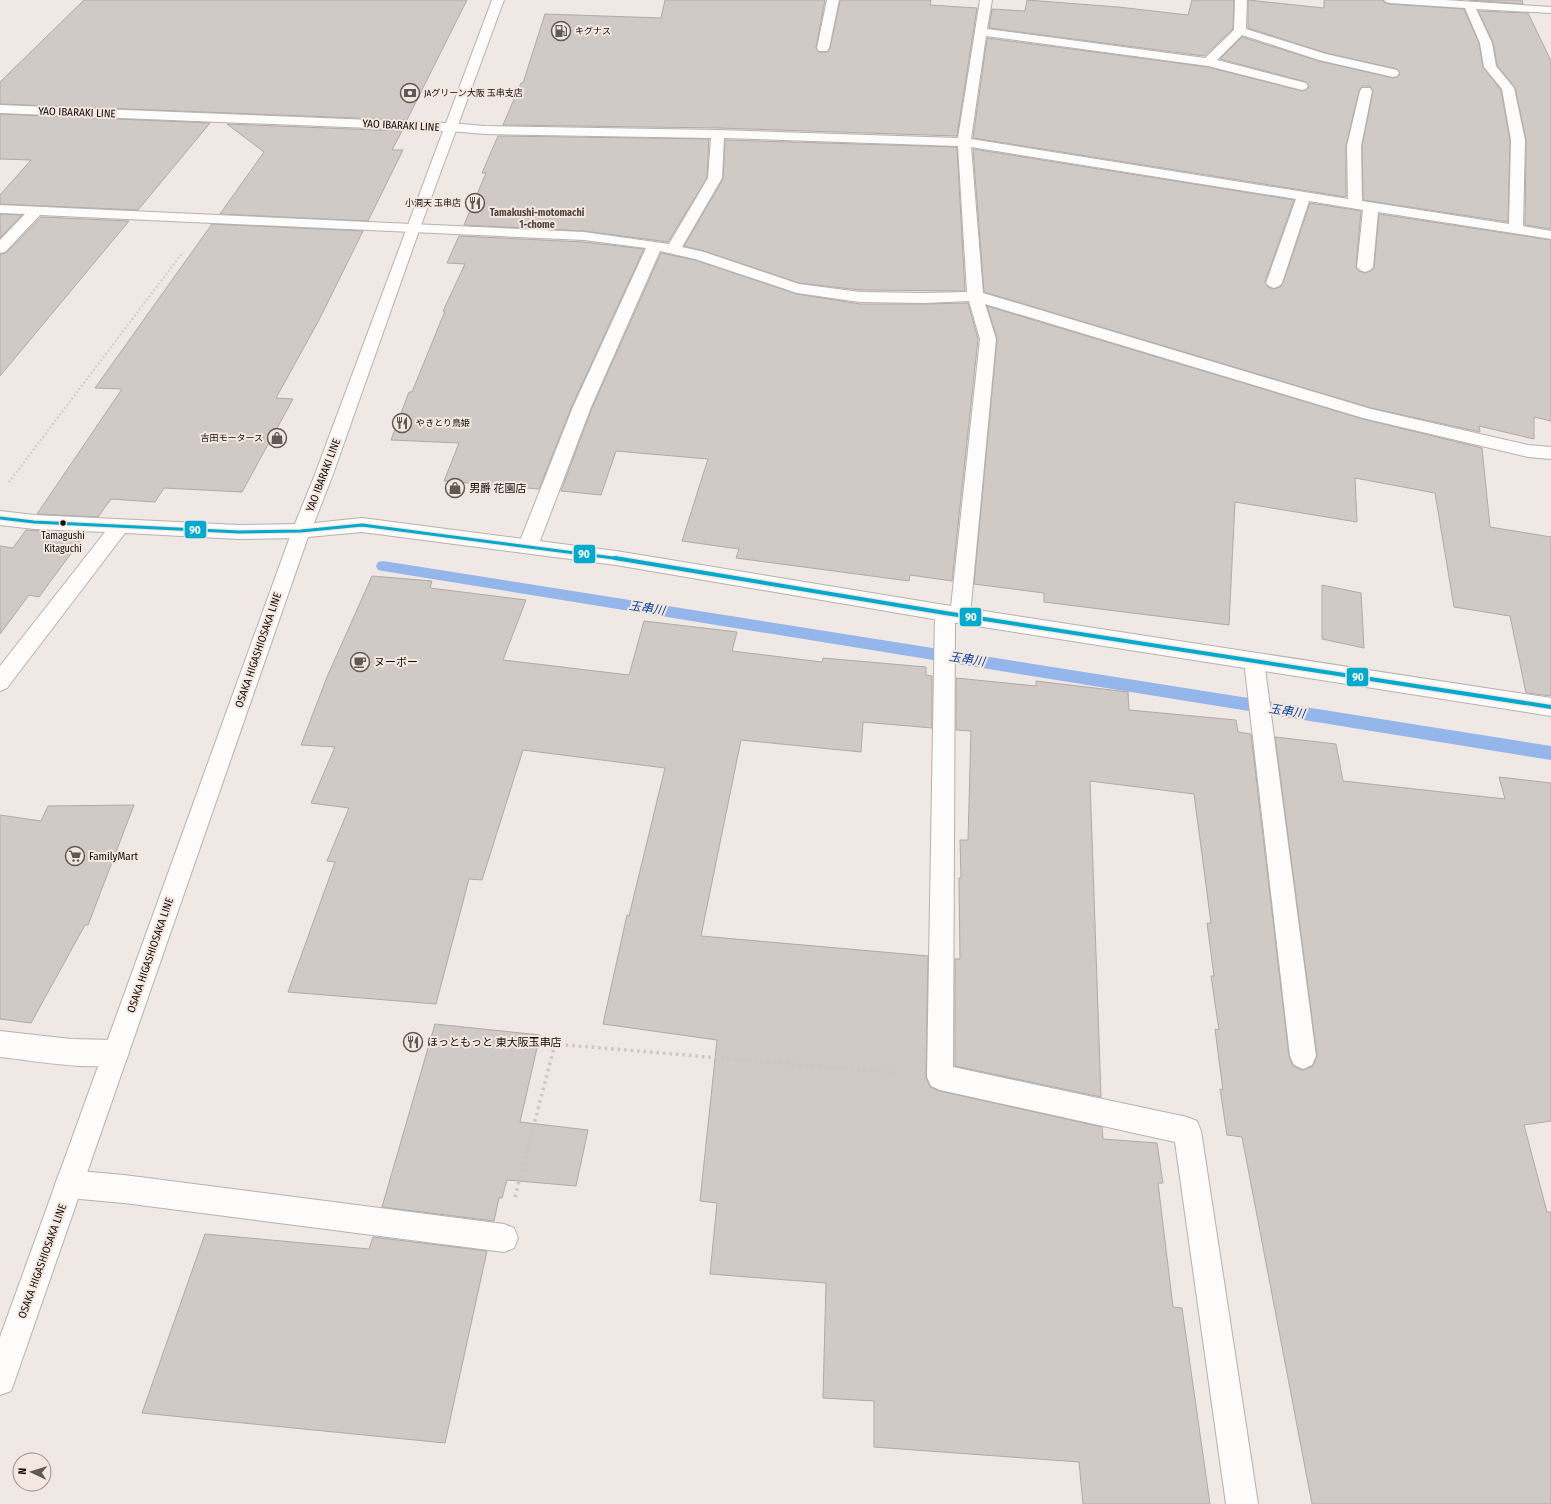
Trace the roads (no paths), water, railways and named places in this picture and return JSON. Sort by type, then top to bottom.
[{"type":"street","points":[[498,0],[450,127],[485,130],[718,134],[964,142],[1551,235]]},
{"type":"street","points":[[823,48],[833,0]]},
{"type":"street","points":[[986,0],[964,142],[975,296],[988,339],[952,614],[940,1077],[1187,1131],[1242,1504]]},
{"type":"street","points":[[1208,62],[1240,31],[1241,0]]},
{"type":"street","points":[[1390,0],[1472,3],[1551,10]]},
{"type":"street","points":[[1472,3],[1486,43],[1490,67],[1508,88],[1518,140],[1516,229]]},
{"type":"street","points":[[1240,31],[1323,57],[1393,73]]},
{"type":"street","points":[[981,32],[1208,62],[1302,86]]},
{"type":"street","points":[[1355,204],[1354,146],[1366,91]]},
{"type":"street","name":"YAO IBARAKI LINE","points":[[0,109],[450,127],[323,477],[300,531],[362,525],[616,558],[952,614],[1551,707]]},
{"type":"street","points":[[673,249],[715,178],[718,134]]},
{"type":"street","points":[[1274,283],[1304,196]]},
{"type":"street","points":[[1365,268],[1372,206]]},
{"type":"street","points":[[0,209],[584,236],[654,245],[699,255],[797,288],[860,297],[924,298],[975,296],[1369,414],[1528,451],[1551,453]]},
{"type":"street","points":[[0,249],[37,210]]},
{"type":"street","points":[[528,546],[582,407],[654,245]]},
{"type":"street","points":[[0,518],[34,522],[239,532],[300,531]]},
{"type":"street","points":[[0,682],[120,526]]},
{"type":"street","name":"OSAKA HIGASHIOSAKA LINE","points":[[0,1380],[300,531]]},
{"type":"street","points":[[1254,660],[1303,1056]]},
{"type":"street","points":[[0,1044],[71,1052],[116,1053]]},
{"type":"street","points":[[70,1184],[124,1189],[504,1238]]},
{"type":"waterway","name":"玉串川","points":[[383,566],[1551,753]]},
{"type":"place","name":"キグナス","points":[[561,31]]},
{"type":"place","name":"JAグリーン大阪 玉串支店","points":[[410,93]]},
{"type":"place","name":"小洞天 玉串店","points":[[475,203]]},
{"type":"place","name":"やきとり鳥姫","points":[[402,423]]},
{"type":"place","name":"吉田モータース","points":[[277,438]]},
{"type":"place","name":"男爵 花園店","points":[[455,488]]},
{"type":"place","name":"Tamagushi Kitaguchi","points":[[63,523]]},
{"type":"place","name":"ヌーボー","points":[[360,662]]},
{"type":"place","name":"FamilyMart","points":[[75,856]]},
{"type":"place","name":"ほっともっと 東大阪玉串店","points":[[413,1042]]},
{"type":"district","name":"Tamakushi-motomachi 1-chome","points":[[537,218]]}]
